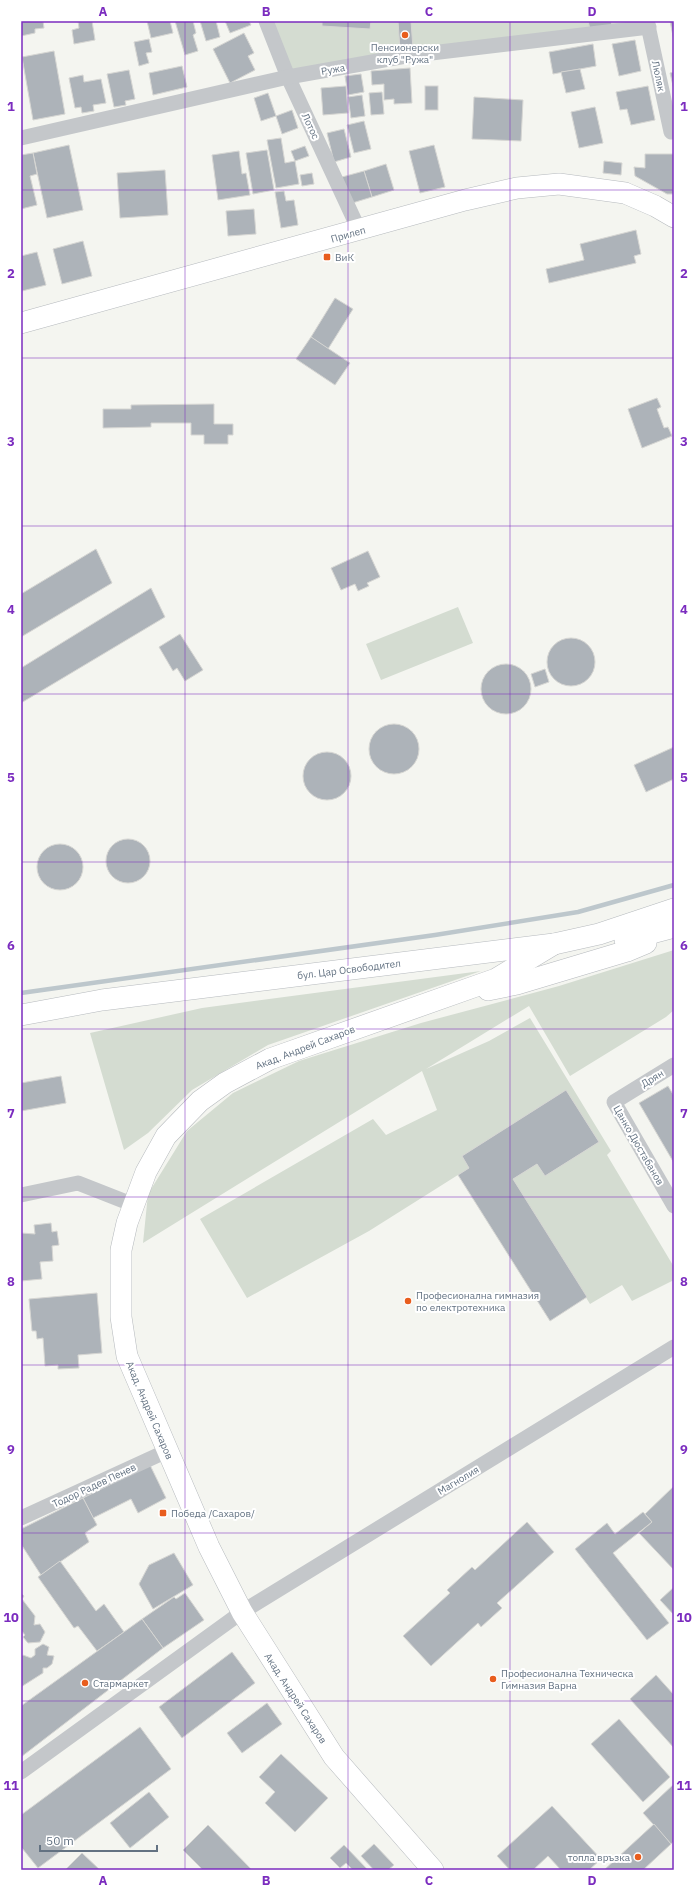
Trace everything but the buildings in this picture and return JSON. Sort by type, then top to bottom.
[{"type":"street","name":"Лотос","points":[[266,21],[288,77],[359,230]]},
{"type":"street","name":"Ружа","points":[[21,138],[288,77],[412,55],[648,24]]},
{"type":"street","name":"Люляк","points":[[648,24],[673,131]]},
{"type":"street","name":"Прилеп","points":[[21,323],[509,190],[559,184],[625,193],[655,206],[674,217]]},
{"type":"street","name":"бул. Цар Освободител","points":[[21,1015],[102,1000],[554,944],[599,934],[640,922],[674,909]]},
{"type":"street","name":"бул. Цар Освободител","points":[[21,1026],[128,1006],[225,993],[401,972],[527,961],[572,953],[674,928]]},
{"type":"street","points":[[432,1001],[517,984],[627,951],[674,932]]},
{"type":"street","points":[[432,1001],[496,979],[554,944]]},
{"type":"street","name":"Акад. Андрей Сахаров","points":[[432,1001],[270,1059],[225,1083],[200,1101],[166,1136],[146,1172],[127,1223],[121,1250],[121,1317],[127,1356],[209,1547],[242,1612],[334,1757],[433,1870]]},
{"type":"street","name":"Дрян","points":[[631,1090],[674,1065]]},
{"type":"street","name":"Цанко Дюстабанов","points":[[631,1090],[614,1102],[674,1206]]},
{"type":"street","points":[[21,1195],[78,1183],[134,1205]]},
{"type":"street","name":"Магнолия","points":[[21,1772],[242,1612],[672,1353]]},
{"type":"street","name":"Тодор Радев Пенев","points":[[21,1518],[167,1451]]},
{"type":"shaded area","points":[[266,21],[647,21],[288,77]]},
{"type":"shaded area","points":[[458,607],[473,643],[381,680],[366,644]]},
{"type":"shaded area","points":[[674,950],[674,1010],[666,1017],[570,1076],[529,1006],[426,1069],[489,1041],[530,1018],[611,1151],[607,1155],[674,1267],[674,1280],[632,1301],[622,1285],[590,1304],[513,1179],[537,1164],[545,1176],[599,1142],[566,1090],[462,1156],[469,1168],[369,1231],[247,1298],[200,1219],[373,1119],[386,1135],[437,1110],[422,1071],[143,1243],[148,1194],[187,1131],[233,1093],[299,1061],[421,1023],[559,986]]},
{"type":"shaded area","points":[[481,971],[268,1045],[192,1090],[148,1133],[124,1150],[90,1033],[202,1008]]},
{"type":"waterway","points":[[21,993],[435,935],[578,912],[674,885]]},
{"type":"place","name":"Пенсионерски клуб \"Ружа\"","points":[[405,35]]},
{"type":"place","name":"ВиК","points":[[327,257]]},
{"type":"place","name":"Професионална гимназия по електротехника","points":[[408,1301]]},
{"type":"place","name":"Победа /Сахаров/","points":[[163,1513]]},
{"type":"place","name":"Професионална Техническа Гимназия Варна","points":[[493,1679]]},
{"type":"place","name":"Стармаркет","points":[[85,1683]]},
{"type":"place","name":"топла връзка","points":[[638,1857]]}]
